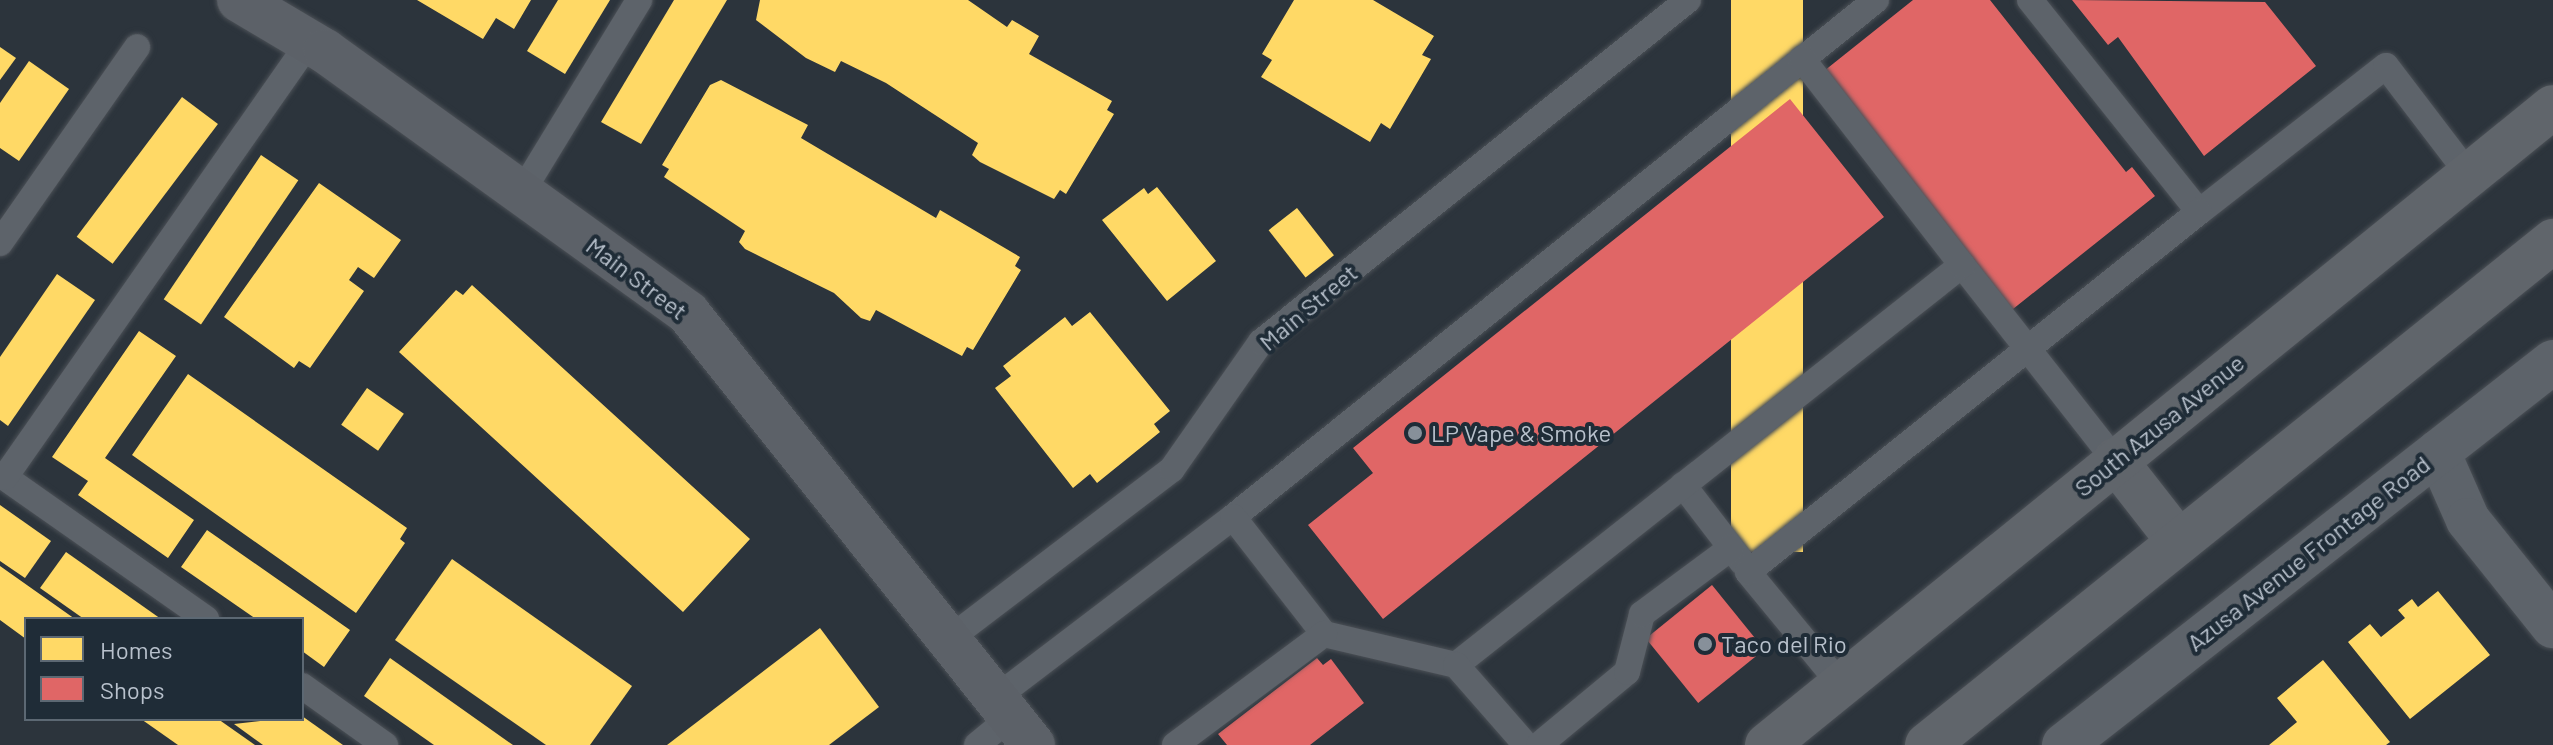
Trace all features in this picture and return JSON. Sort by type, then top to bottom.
[{"type":"main road","name":"South Azusa Avenue","points":[[1767,745],[2553,107]]},
{"type":"main road","points":[[1927,745],[2553,241]]},
{"type":"main road","points":[[2115,460],[2179,542]]},
{"type":"street","name":"Main Street","points":[[239,0],[310,41],[688,313],[953,636],[1014,719]]},
{"type":"street","name":"Azusa Avenue Frontage Road","points":[[2064,745],[2553,362]]},
{"type":"street","points":[[2438,452],[2468,520],[2553,626]]},
{"type":"lane","points":[[522,192],[639,0]]},
{"type":"lane","name":"Main Street","points":[[953,636],[1172,469],[1261,342],[1688,0]]},
{"type":"lane","points":[[977,745],[1014,719],[1233,517],[1876,0]]},
{"type":"lane","points":[[2030,0],[2199,212]]},
{"type":"lane","points":[[203,617],[2,475],[310,41]]},
{"type":"lane","points":[[0,243],[137,47]]},
{"type":"lane","points":[[1802,59],[2115,460]]},
{"type":"lane","points":[[1748,572],[2386,66],[2469,175]]},
{"type":"lane","points":[[1456,665],[1962,265]]},
{"type":"lane","points":[[1683,485],[1748,572],[1841,685]]},
{"type":"lane","points":[[1233,517],[1324,634],[1456,665],[1526,745]]},
{"type":"lane","points":[[1539,745],[1627,672],[1642,614],[1731,548]]},
{"type":"lane","points":[[1175,745],[1324,634]]},
{"type":"lane","points":[[304,687],[385,745]]},
{"type":"building: Homes","points":[[417,0],[531,0],[514,29],[496,18],[483,39]]},
{"type":"building: Homes","points":[[558,0],[610,0],[565,74],[527,51]]},
{"type":"building: Homes","points":[[674,0],[727,0],[641,144],[601,122]]},
{"type":"building: Homes","points":[[760,0],[968,0],[1007,27],[1012,20],[1039,36],[1029,54],[1112,101],[1107,110],[1114,114],[1066,194],[1060,190],[1054,199],[980,162],[972,155],[978,143],[886,83],[841,61],[835,72],[806,58],[756,20]]},
{"type":"building: Homes","points":[[1294,0],[1373,0],[1434,36],[1422,55],[1431,59],[1390,129],[1381,123],[1370,142],[1261,77],[1272,60],[1262,54]]},
{"type":"building: Homes","points":[[1731,0],[1803,0],[1803,552],[1731,552]]},
{"type":"building: Homes","points":[[0,47],[16,58],[0,80]]},
{"type":"building: Homes","points":[[29,61],[69,89],[19,161],[0,148],[0,103]]},
{"type":"building: Homes","points":[[721,80],[808,125],[801,138],[936,218],[940,210],[1020,257],[1015,266],[1021,270],[973,350],[967,347],[962,356],[876,310],[870,321],[861,318],[834,293],[745,249],[739,242],[745,231],[664,177],[669,169],[662,165],[710,85]]},
{"type":"building: Homes","points":[[182,97],[218,124],[113,264],[77,237]]},
{"type":"building: Homes","points":[[261,155],[298,180],[201,324],[164,299]]},
{"type":"building: Homes","points":[[319,183],[401,240],[374,278],[358,267],[349,280],[364,291],[310,368],[299,361],[294,368],[224,317]]},
{"type":"building: Homes","points":[[1157,187],[1216,261],[1167,301],[1102,220],[1144,188],[1148,194]]},
{"type":"building: Homes","points":[[1297,208],[1334,255],[1306,277],[1269,230]]},
{"type":"building: Homes","points":[[57,274],[95,300],[8,426],[0,420],[0,357]]},
{"type":"building: Homes","points":[[472,285],[750,539],[683,612],[399,352],[456,290],[463,295]]},
{"type":"building: Homes","points":[[1090,312],[1170,411],[1154,424],[1160,432],[1097,483],[1090,474],[1073,488],[995,388],[1011,376],[1003,366],[1065,317],[1072,326]]},
{"type":"building: Homes","points":[[139,331],[176,356],[105,458],[194,520],[168,558],[78,495],[88,481],[52,457]]},
{"type":"building: Homes","points":[[188,374],[407,528],[400,539],[405,543],[356,613],[132,455]]},
{"type":"building: Homes","points":[[367,388],[404,414],[378,451],[341,425]]},
{"type":"building: Homes","points":[[0,505],[51,541],[25,578],[0,561]]},
{"type":"building: Homes","points":[[207,530],[350,630],[324,667],[304,652],[304,617],[253,617],[181,567]]},
{"type":"building: Homes","points":[[66,552],[158,617],[81,617],[40,588]]},
{"type":"building: Homes","points":[[452,559],[632,686],[590,745],[546,745],[395,640]]},
{"type":"building: Homes","points":[[0,566],[72,617],[24,617],[24,638],[0,620]]},
{"type":"building: Homes","points":[[2438,591],[2490,655],[2410,719],[2348,642],[2370,624],[2381,637],[2405,618],[2398,610],[2412,599],[2418,607]]},
{"type":"building: Homes","points":[[820,628],[879,707],[829,745],[667,745]]},
{"type":"building: Homes","points":[[390,658],[513,745],[434,745],[364,696]]},
{"type":"building: Homes","points":[[2323,660],[2390,742],[2386,745],[2269,745],[2297,722],[2277,698]]},
{"type":"building: Homes","points":[[304,717],[343,745],[263,745],[234,724],[304,721]]},
{"type":"building: Homes","points":[[144,721],[221,721],[255,745],[178,745]]},
{"type":"building: Shops","points":[[1913,0],[1990,0],[2126,172],[2132,167],[2155,196],[2008,313],[1824,71]]},
{"type":"building: Shops","points":[[2072,0],[2265,2],[2316,66],[2204,156],[2118,37],[2108,45]]},
{"type":"building: Shops","points":[[1790,99],[1884,217],[1383,619],[1308,525],[1373,473],[1353,448]]},
{"type":"building: Shops","name":"Taco del Rio","points":[[1712,585],[1764,650],[1698,703],[1646,638]]},
{"type":"building: Shops","points":[[1317,658],[1323,665],[1331,659],[1364,703],[1310,745],[1227,745],[1218,734]]},
{"type":"place","name":"LP Vape & Smoke","points":[[1415,433]]},
{"type":"place","name":"Taco del Rio","points":[[1705,644]]}]
